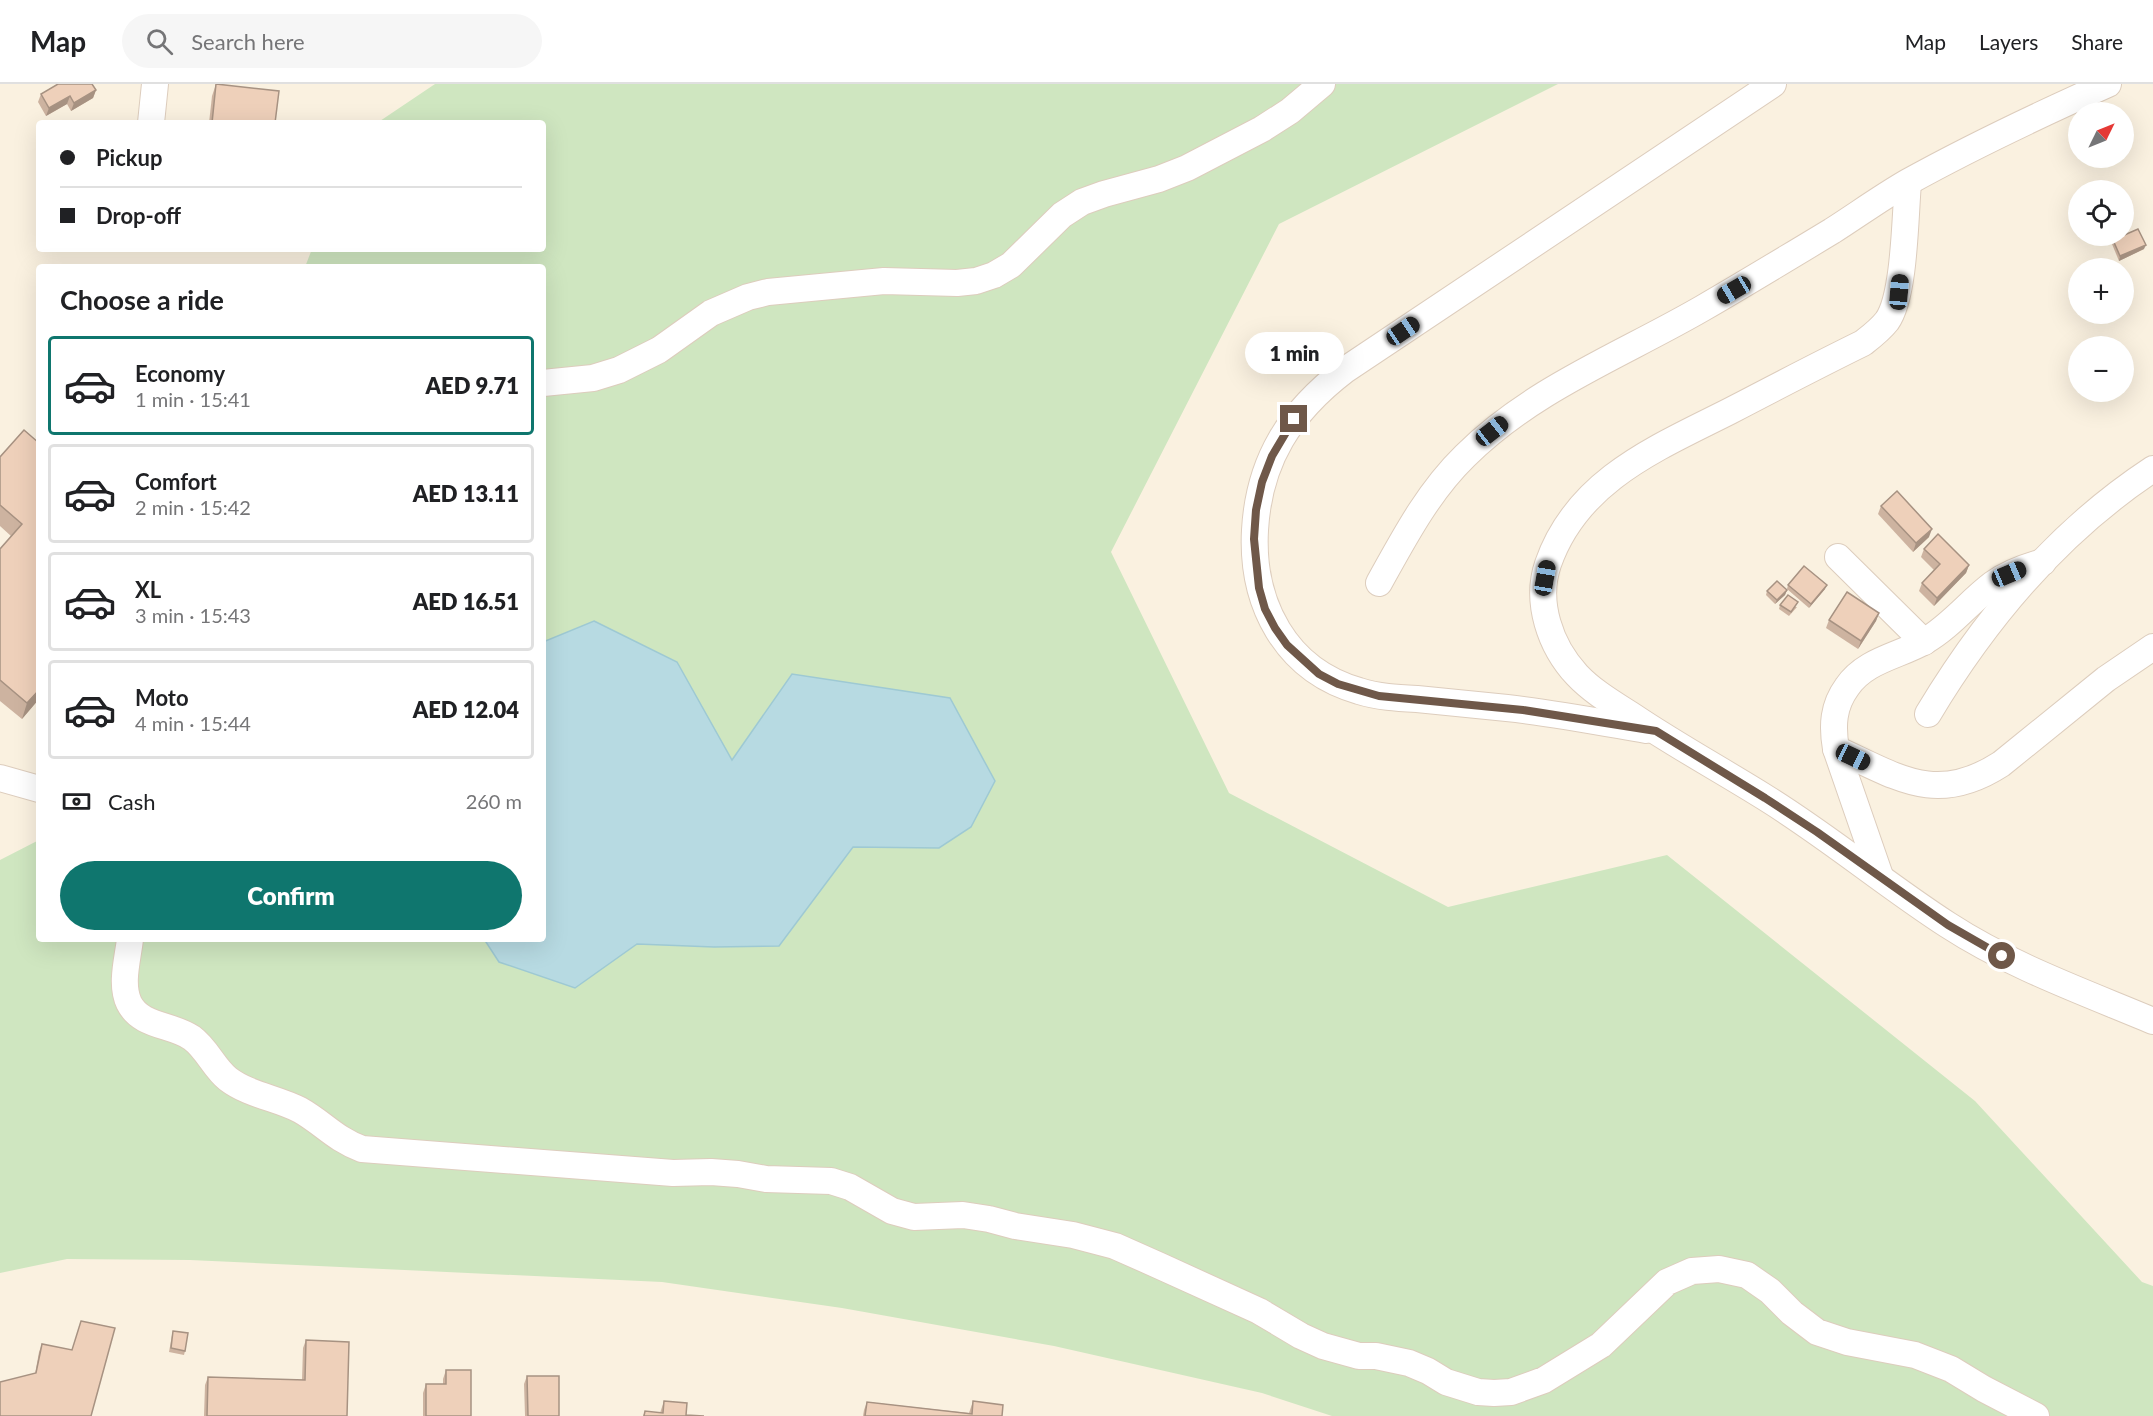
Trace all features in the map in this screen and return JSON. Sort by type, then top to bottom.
[{"type":"street","points":[[151,120],[155,84]]},
{"type":"street","points":[[546,383],[593,378],[619,370],[659,350],[711,313],[748,297],[768,292],[884,281],[957,283],[976,281],[994,275],[1011,265],[1062,215],[1082,202],[1159,179],[1187,168],[1262,129],[1290,111],[1322,84]]},
{"type":"street","points":[[1656,731],[1518,710],[1379,696],[1348,688],[1319,674],[1287,645],[1265,609],[1259,588],[1254,539],[1256,510],[1262,482],[1285,430],[1322,387],[1773,84]]},
{"type":"street","points":[[1379,583],[1417,515],[1439,484],[1464,456],[1522,408],[1555,387],[1729,293],[1908,183],[2054,108],[2108,84]]},
{"type":"street","points":[[1908,183],[1899,292],[1888,320],[1863,343],[1627,465],[1590,496],[1573,517],[1547,565],[1543,591],[1544,613],[1561,653],[1575,673],[1592,690],[1765,798],[1948,925],[1982,946],[2153,1021]]},
{"type":"street","points":[[1928,714],[1949,679],[1978,639],[2043,562],[2092,514],[2153,469]]},
{"type":"street","points":[[1838,557],[1924,642]]},
{"type":"street","points":[[1880,876],[1836,749],[1833,732],[1834,716],[1839,700],[1858,673],[1872,664],[1924,642],[1944,628],[1993,584],[2009,574],[2043,562]]},
{"type":"street","points":[[1836,749],[1904,780],[1924,785],[1944,786],[1965,783],[1984,776],[2001,764],[2106,679],[2153,647]]},
{"type":"street","points":[[0,778],[36,788]]},
{"type":"street","points":[[130,942],[125,991],[136,1013],[147,1020],[178,1030],[193,1039],[205,1050],[225,1076],[238,1086],[301,1111],[345,1143],[362,1149],[673,1173],[711,1172],[766,1179],[831,1181],[850,1187],[892,1211],[914,1217],[963,1215],[1073,1235],[1115,1246],[1259,1311],[1323,1346],[1359,1356],[1376,1356],[1409,1363],[1446,1382],[1478,1392],[1494,1394],[1511,1392],[1544,1380],[1601,1345],[1667,1282],[1692,1271],[1719,1269],[1747,1275],[1770,1291],[1792,1313],[1817,1332],[1847,1342],[1924,1358],[1951,1369],[2036,1416]]},
{"type":"green space","points":[[435,84],[1558,84],[1279,224],[1111,552],[1229,793],[1448,907],[1667,855],[1975,1101],[2142,1282],[2153,1286],[2153,1416],[1332,1416],[1262,1393],[1054,1346],[842,1308],[662,1282],[190,1260],[67,1259],[0,1273],[0,860],[36,842],[36,942],[546,942],[546,264],[306,264],[311,252],[546,252],[546,120],[381,120]]},
{"type":"water","points":[[594,621],[677,662],[732,760],[792,674],[950,698],[995,781],[971,827],[939,848],[853,847],[779,946],[714,947],[637,944],[575,988],[499,962],[486,942],[546,942],[546,641]]},
{"type":"building","points":[[58,84],[92,84],[96,90],[74,103],[70,96],[49,108],[41,94]]},
{"type":"building","points":[[216,84],[279,91],[275,120],[212,120]]},
{"type":"building","points":[[2138,229],[2146,245],[2120,256],[2116,246],[2134,246],[2134,231]]},
{"type":"building","points":[[24,430],[36,440],[36,693],[27,703],[0,680],[0,549],[22,524],[0,505],[0,457]]},
{"type":"building","points":[[1897,491],[1932,529],[1916,543],[1881,506]]},
{"type":"building","points":[[1938,534],[1969,565],[1937,598],[1922,583],[1940,564],[1924,549]]},
{"type":"building","points":[[1804,566],[1827,585],[1811,604],[1788,585]]},
{"type":"building","points":[[1777,581],[1787,590],[1777,600],[1767,591]]},
{"type":"building","points":[[1847,592],[1879,613],[1861,641],[1829,620]]},
{"type":"building","points":[[1788,595],[1798,602],[1791,612],[1780,605]]},
{"type":"building","points":[[81,1321],[115,1328],[91,1416],[0,1416],[0,1382],[36,1373],[42,1344],[72,1350]]},
{"type":"building","points":[[173,1331],[188,1333],[185,1351],[171,1348]]},
{"type":"building","points":[[306,1340],[349,1342],[347,1416],[207,1416],[208,1377],[305,1380]]},
{"type":"building","points":[[446,1370],[471,1370],[471,1416],[426,1416],[426,1384],[446,1384]]},
{"type":"building","points":[[527,1376],[559,1376],[559,1416],[528,1416]]},
{"type":"building","points":[[664,1401],[687,1403],[686,1415],[704,1416],[644,1416],[645,1411],[663,1413]]},
{"type":"building","points":[[973,1401],[1003,1405],[1002,1416],[865,1416],[867,1402],[972,1414]]},
{"type":"route","points":[[1294,419],[1285,430],[1262,482],[1256,510],[1254,539],[1259,588],[1265,609],[1287,645],[1319,674],[1338,684],[1379,696],[1523,710],[1656,731],[1817,832],[1948,925],[2002,956]]}]
